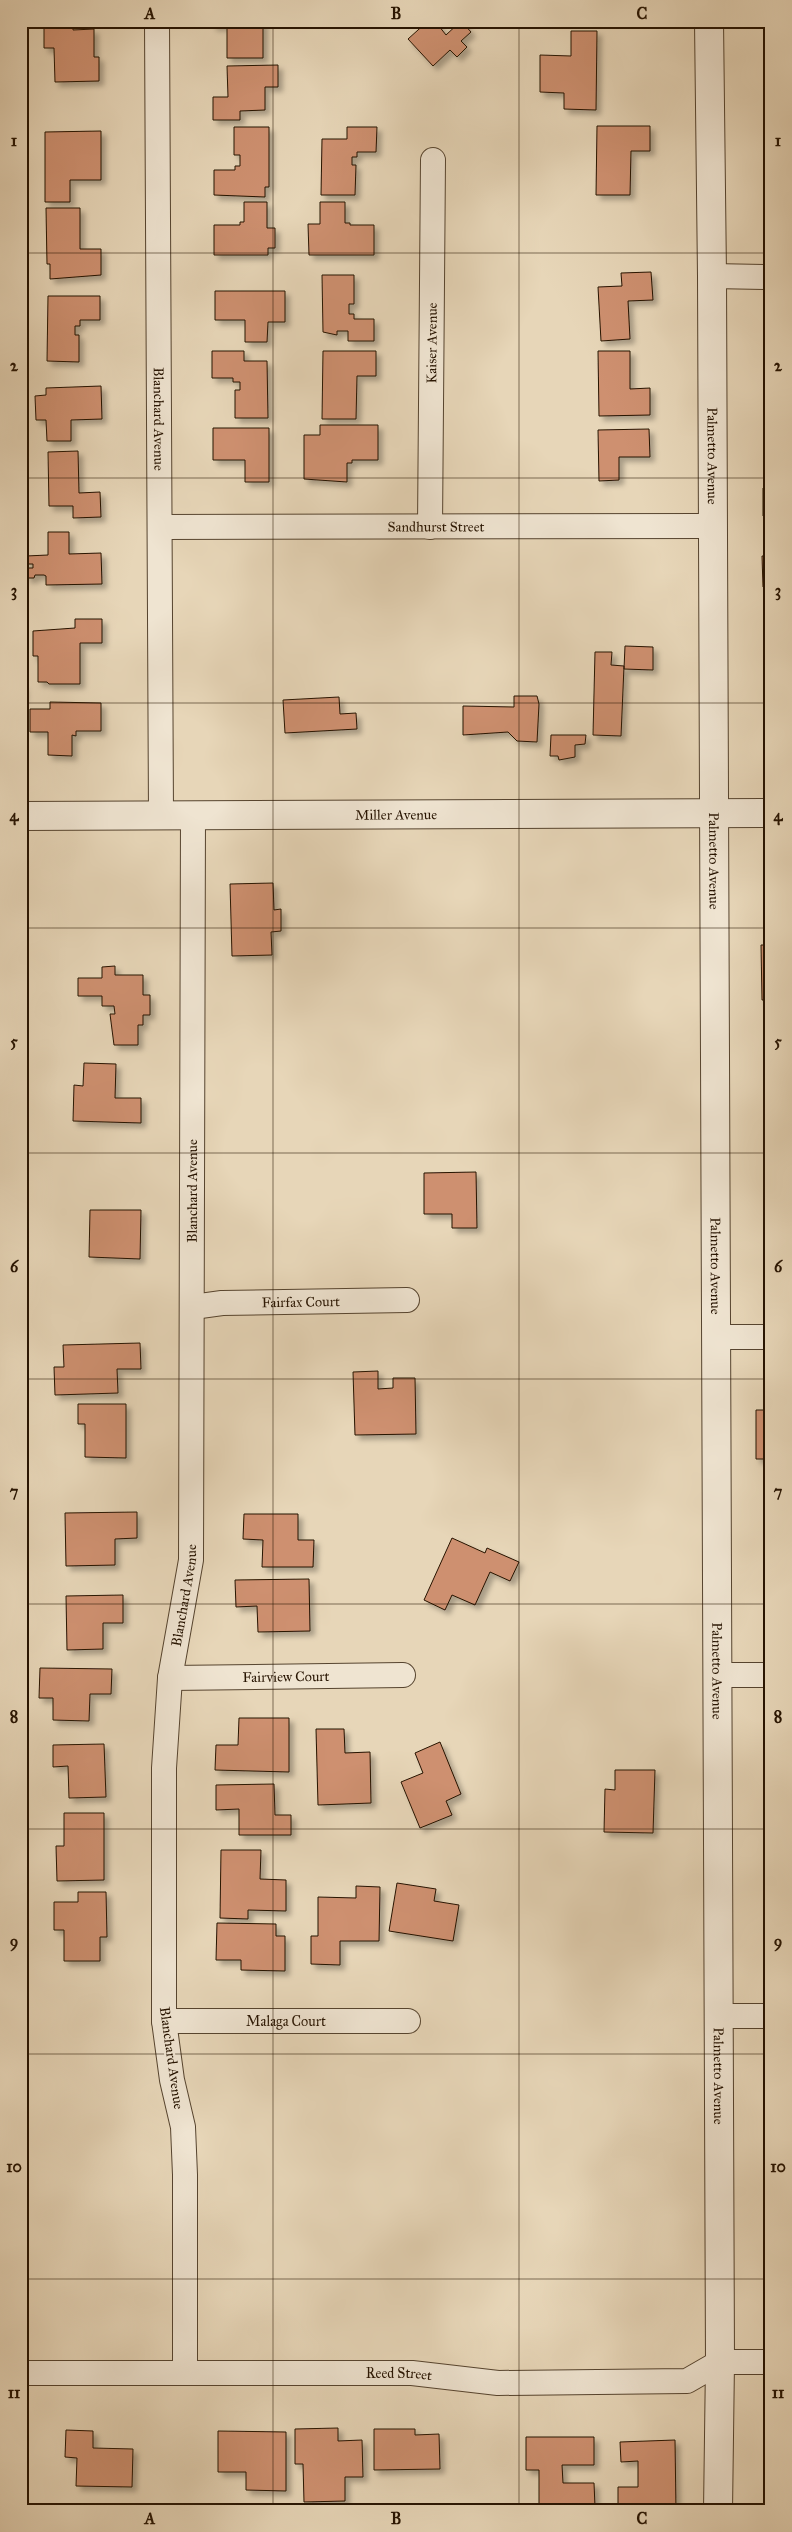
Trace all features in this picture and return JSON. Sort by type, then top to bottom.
[{"type":"street","name":"Blanchard Avenue","points":[[157,21],[161,815]]},
{"type":"street","name":"Palmetto Avenue","points":[[709,21],[712,276],[720,2362],[718,2511]]},
{"type":"street","name":"Kaiser Avenue","points":[[430,527],[432,160]]},
{"type":"street","points":[[712,276],[771,277]]},
{"type":"street","name":"Sandhurst Street","points":[[160,527],[712,526]]},
{"type":"street","name":"Miller Avenue","points":[[21,816],[771,813]]},
{"type":"street","name":"Blanchard Avenue","points":[[185,2373],[185,2175],[183,2128],[172,2080],[164,2021],[164,1768],[170,1678],[191,1560],[194,1307],[194,815]]},
{"type":"street","name":"Fairfax Court","points":[[194,1307],[222,1304],[407,1300]]},
{"type":"street","points":[[716,1337],[771,1337]]},
{"type":"street","name":"Fairview Court","points":[[170,1678],[403,1675]]},
{"type":"street","points":[[717,1675],[771,1675]]},
{"type":"street","points":[[718,2016],[771,2016]]},
{"type":"street","name":"Malaga Court","points":[[164,2021],[408,2021]]},
{"type":"street","name":"Reed Street","points":[[21,2373],[412,2373],[498,2383],[687,2381],[720,2362],[771,2362]]},
{"type":"building","points":[[44,21],[73,21],[73,30],[94,29],[94,57],[99,57],[99,81],[55,82],[54,48],[44,48]]},
{"type":"building","points":[[212,21],[263,21],[263,58],[227,58],[227,26],[212,26]]},
{"type":"building","points":[[428,21],[435,21],[446,35],[461,21],[471,32],[461,41],[467,47],[457,57],[450,50],[433,66],[408,39]]},
{"type":"building","points":[[571,31],[597,31],[596,110],[564,109],[564,93],[540,92],[540,55],[571,56]]},
{"type":"building","points":[[278,65],[278,87],[265,87],[265,110],[240,111],[240,120],[213,120],[213,97],[228,97],[227,66]]},
{"type":"building","points":[[597,126],[650,126],[650,151],[631,151],[630,195],[596,195]]},
{"type":"building","points":[[234,127],[269,127],[269,187],[265,187],[265,197],[214,195],[214,170],[235,170],[235,166],[240,166],[240,155],[234,155]]},
{"type":"building","points":[[347,127],[377,127],[376,152],[357,152],[357,157],[352,157],[352,165],[356,165],[355,195],[321,195],[322,139],[347,139]]},
{"type":"building","points":[[101,131],[101,180],[70,180],[70,202],[45,202],[45,132]]},
{"type":"building","points":[[244,202],[267,202],[267,228],[275,228],[275,248],[268,248],[268,255],[214,255],[214,225],[240,225],[240,222],[244,222]]},
{"type":"building","points":[[320,202],[345,202],[345,223],[350,223],[350,225],[374,225],[374,255],[309,255],[308,224],[320,224]]},
{"type":"building","points":[[46,208],[80,208],[80,249],[101,249],[101,275],[50,279],[50,264],[47,264]]},
{"type":"building","points":[[651,272],[653,300],[628,301],[630,339],[601,341],[598,287],[622,286],[621,273]]},
{"type":"building","points":[[322,275],[354,275],[354,304],[349,304],[349,314],[354,314],[354,319],[374,319],[374,341],[348,341],[348,331],[337,331],[337,335],[323,332]]},
{"type":"building","points":[[215,291],[285,291],[285,322],[268,322],[267,342],[245,342],[245,320],[215,320]]},
{"type":"building","points":[[48,296],[100,296],[100,320],[80,320],[80,326],[75,326],[75,335],[79,335],[79,362],[47,361]]},
{"type":"building","points":[[212,351],[244,351],[244,361],[267,361],[268,418],[235,418],[235,390],[240,390],[240,382],[233,382],[233,378],[212,378]]},
{"type":"building","points":[[323,351],[376,351],[376,376],[357,376],[356,419],[322,419]]},
{"type":"building","points":[[598,351],[630,351],[630,389],[650,388],[650,415],[599,416]]},
{"type":"building","points":[[101,386],[102,419],[71,420],[71,441],[47,441],[46,420],[36,420],[35,396],[46,395],[46,388]]},
{"type":"building","points":[[320,425],[378,425],[378,460],[352,460],[352,463],[347,463],[347,482],[304,479],[304,435],[320,435]]},
{"type":"building","points":[[213,428],[269,428],[269,482],[245,482],[245,460],[213,460]]},
{"type":"building","points":[[649,429],[650,457],[619,457],[619,480],[599,481],[598,430]]},
{"type":"building","points":[[78,451],[79,493],[100,492],[101,517],[73,518],[73,506],[49,506],[48,452]]},
{"type":"building","points":[[769,458],[771,516],[763,516],[763,488],[768,488]]},
{"type":"building","points":[[48,532],[69,532],[69,554],[101,553],[102,584],[46,585],[46,576],[44,575],[26,578],[26,568],[33,568],[33,564],[26,564],[26,556],[48,555]]},
{"type":"building","points":[[762,556],[771,556],[771,587],[763,587]]},
{"type":"building","points":[[766,608],[771,608],[771,648],[766,648]]},
{"type":"building","points":[[75,619],[102,619],[102,643],[80,643],[80,684],[38,682],[38,656],[33,656],[33,631],[75,628]]},
{"type":"building","points":[[625,646],[653,647],[653,670],[624,669]]},
{"type":"building","points":[[595,652],[612,652],[611,665],[624,666],[621,736],[593,735]]},
{"type":"building","points":[[21,686],[23,686],[23,698],[21,698]]},
{"type":"building","points":[[514,696],[537,696],[539,704],[537,742],[517,741],[508,732],[463,735],[463,706],[514,707]]},
{"type":"building","points":[[339,697],[340,714],[356,713],[357,729],[285,733],[283,700]]},
{"type":"building","points":[[50,702],[101,703],[101,731],[76,731],[76,736],[72,735],[72,756],[48,755],[48,732],[30,732],[30,709],[50,709]]},
{"type":"building","points":[[551,735],[586,735],[585,744],[575,745],[575,757],[559,760],[558,756],[550,756]]},
{"type":"building","points":[[273,883],[274,910],[281,909],[281,931],[271,932],[272,955],[232,956],[230,884]]},
{"type":"building","points":[[764,906],[771,906],[771,923],[764,923]]},
{"type":"building","points":[[761,945],[771,945],[771,1000],[762,1000]]},
{"type":"building","points":[[115,966],[115,975],[143,975],[143,995],[150,995],[150,1015],[143,1015],[143,1025],[138,1025],[138,1045],[114,1045],[110,1014],[115,1014],[114,1006],[102,1006],[102,996],[78,996],[78,978],[102,978],[102,967]]},
{"type":"building","points":[[768,1019],[771,1019],[771,1075],[769,1075]]},
{"type":"building","points":[[84,1063],[116,1064],[115,1098],[141,1098],[141,1123],[73,1121],[74,1085],[83,1086]]},
{"type":"building","points":[[764,1126],[771,1126],[771,1151],[764,1151]]},
{"type":"building","points":[[769,1165],[771,1165],[770,1222]]},
{"type":"building","points":[[476,1172],[477,1228],[452,1228],[452,1214],[424,1214],[424,1173]]},
{"type":"building","points":[[90,1210],[141,1210],[140,1259],[89,1257]]},
{"type":"building","points":[[767,1243],[771,1243],[771,1265],[767,1265]]},
{"type":"building","points":[[140,1343],[141,1369],[117,1369],[118,1393],[55,1395],[54,1367],[64,1367],[63,1345]]},
{"type":"building","points":[[378,1371],[378,1389],[393,1388],[393,1378],[415,1378],[416,1434],[355,1435],[353,1372]]},
{"type":"building","points":[[78,1404],[126,1404],[126,1458],[85,1457],[85,1424],[78,1424]]},
{"type":"building","points":[[756,1410],[771,1410],[771,1459],[756,1459]]},
{"type":"building","points":[[137,1512],[137,1538],[115,1539],[115,1565],[66,1566],[65,1513]]},
{"type":"building","points":[[244,1514],[298,1514],[298,1540],[314,1540],[313,1567],[262,1567],[263,1540],[243,1539]]},
{"type":"building","points":[[452,1538],[485,1553],[487,1548],[519,1562],[510,1581],[490,1572],[475,1605],[452,1595],[445,1610],[424,1600]]},
{"type":"building","points":[[766,1561],[771,1561],[771,1591],[766,1591]]},
{"type":"building","points":[[309,1579],[310,1631],[258,1632],[257,1606],[236,1607],[235,1580]]},
{"type":"building","points":[[123,1595],[123,1623],[103,1623],[103,1649],[67,1650],[66,1596]]},
{"type":"building","points":[[40,1668],[112,1669],[111,1694],[90,1694],[89,1721],[53,1720],[53,1698],[39,1698]]},
{"type":"building","points":[[239,1718],[289,1718],[289,1772],[215,1770],[216,1745],[238,1745]]},
{"type":"building","points":[[316,1729],[344,1729],[345,1753],[370,1752],[371,1803],[318,1805]]},
{"type":"building","points":[[440,1742],[461,1794],[446,1801],[452,1815],[420,1828],[401,1782],[423,1773],[415,1753]]},
{"type":"building","points":[[104,1744],[106,1797],[69,1798],[68,1766],[53,1767],[53,1745]]},
{"type":"building","points":[[771,1755],[771,1796],[767,1796],[766,1756]]},
{"type":"building","points":[[615,1770],[655,1770],[653,1833],[604,1832],[605,1789],[615,1790]]},
{"type":"building","points":[[274,1784],[275,1815],[291,1815],[291,1835],[239,1835],[239,1809],[216,1810],[216,1785]]},
{"type":"building","points":[[64,1813],[104,1813],[104,1880],[57,1881],[56,1846],[64,1846]]},
{"type":"building","points":[[221,1850],[261,1850],[260,1879],[286,1880],[286,1911],[248,1910],[248,1919],[220,1918]]},
{"type":"building","points":[[397,1883],[436,1889],[434,1901],[459,1905],[453,1941],[389,1931]]},
{"type":"building","points":[[356,1886],[380,1887],[379,1941],[340,1941],[340,1965],[311,1964],[311,1936],[318,1936],[318,1897],[356,1898]]},
{"type":"building","points":[[767,1891],[771,1891],[771,1937],[767,1937]]},
{"type":"building","points":[[78,1892],[106,1892],[107,1937],[100,1937],[100,1961],[64,1961],[64,1930],[54,1930],[54,1902],[78,1902]]},
{"type":"building","points":[[217,1923],[276,1924],[276,1936],[285,1936],[285,1971],[241,1970],[241,1960],[216,1960]]},
{"type":"building","points":[[338,2428],[338,2441],[362,2440],[363,2477],[345,2477],[345,2501],[304,2502],[303,2464],[295,2464],[295,2429]]},
{"type":"building","points":[[374,2429],[415,2429],[415,2435],[439,2434],[440,2469],[374,2470]]},
{"type":"building","points":[[66,2430],[93,2431],[93,2448],[133,2449],[132,2487],[76,2486],[77,2458],[65,2457]]},
{"type":"building","points":[[218,2431],[286,2432],[286,2491],[246,2490],[246,2472],[218,2472]]},
{"type":"building","points":[[526,2437],[594,2437],[594,2465],[562,2465],[563,2483],[594,2483],[595,2507],[539,2507],[539,2470],[526,2470]]},
{"type":"building","points":[[675,2440],[676,2511],[618,2511],[618,2487],[638,2487],[638,2461],[621,2462],[620,2442]]}]
